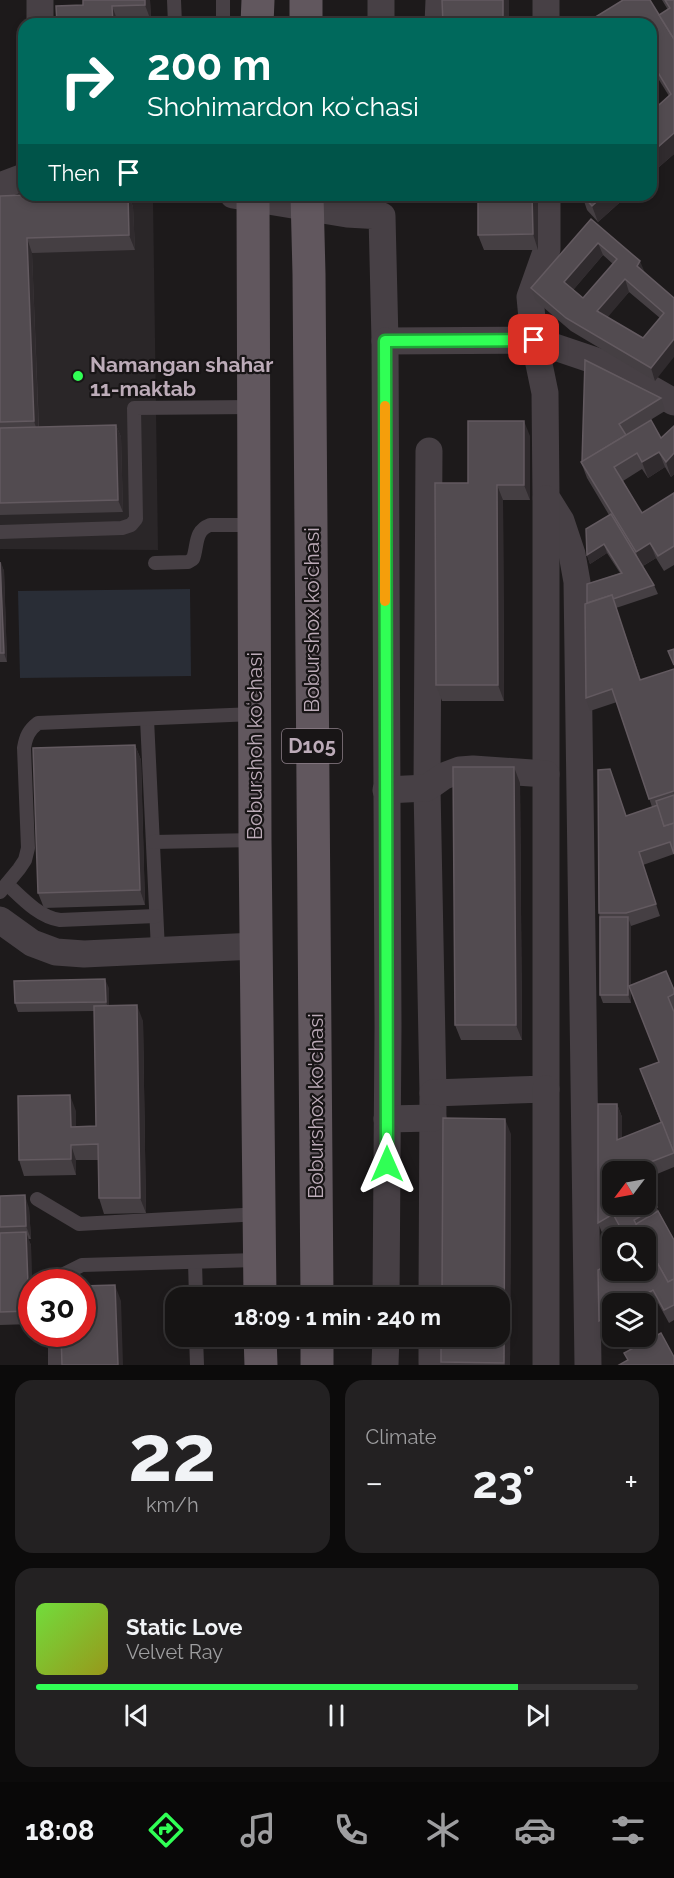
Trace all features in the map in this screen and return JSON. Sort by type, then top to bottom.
[{"type":"main road","points":[[257,18],[258,0]]},
{"type":"main road","points":[[306,0],[306,18]]},
{"type":"main road","name":"Boburshoh koʻchasi","points":[[246,201],[254,406],[254,714],[260,1287]]},
{"type":"main road","name":"Boburshox ko'chasi","points":[[307,201],[317,1287]]},
{"type":"main road","points":[[260,1347],[261,1365]]},
{"type":"main road","points":[[317,1347],[317,1365]]},
{"type":"street","points":[[40,0],[40,18]]},
{"type":"street","points":[[381,0],[381,18]]},
{"type":"street","points":[[438,18],[439,0]]},
{"type":"street","points":[[546,0],[546,18]]},
{"type":"street","points":[[0,186],[18,179]]},
{"type":"street","points":[[307,201],[347,214],[382,206],[385,341],[386,1287]]},
{"type":"street","points":[[546,1365],[545,393],[534,340],[530,297],[547,249],[547,201]]},
{"type":"street","points":[[385,341],[534,340],[611,366],[674,402]]},
{"type":"street","points":[[429,451],[427,788],[433,1105],[432,1287]]},
{"type":"street","points":[[546,497],[561,521],[572,554],[577,582],[588,1365]]},
{"type":"street","points":[[386,790],[427,788],[444,776],[460,770],[546,774]]},
{"type":"street","points":[[0,920],[32,943],[56,952],[84,954],[256,946]]},
{"type":"street","points":[[387,1119],[433,1105],[546,1089]]},
{"type":"street","points":[[385,1365],[386,1347]]},
{"type":"street","points":[[432,1347],[432,1363]]},
{"type":"lane","points":[[174,0],[175,18]]},
{"type":"lane","points":[[223,0],[223,18]]},
{"type":"lane","points":[[0,532],[122,528],[131,525],[136,519],[134,408],[254,406]]},
{"type":"lane","points":[[155,564],[193,560],[197,537],[200,531],[210,525],[254,525]]},
{"type":"lane","points":[[156,916],[51,919],[3,888],[25,860],[28,848],[24,748],[26,737],[38,723],[254,714]]},
{"type":"lane","points":[[147,719],[158,950]]},
{"type":"lane","points":[[153,842],[255,840]]},
{"type":"lane","points":[[37,1199],[79,1224],[259,1214]]},
{"type":"lane","points":[[74,1269],[82,1265],[259,1260]]},
{"type":"lane","points":[[195,1262],[196,1287]]},
{"type":"lane","points":[[54,1347],[55,1365]]},
{"type":"lane","points":[[196,1347],[197,1365]]},
{"type":"shaded area","name":"Namangan shahar 11-maktab","points":[[153,201],[158,550],[0,549],[0,203]]},
{"type":"shaded area","points":[[190,589],[191,676],[20,678],[18,591]]},
{"type":"building","points":[[83,0],[145,0],[145,5],[112,6],[113,18],[57,18],[56,6],[83,5]]},
{"type":"building","points":[[442,0],[503,0],[503,18],[443,18]]},
{"type":"building","points":[[623,0],[650,0],[674,39],[674,133],[657,148],[657,107],[671,94],[657,71],[657,18],[594,18]]},
{"type":"building","points":[[665,0],[674,0],[674,39],[659,15],[670,8]]},
{"type":"building","points":[[18,195],[18,201],[128,201],[129,235],[27,238],[34,421],[0,422],[0,196]]},
{"type":"building","points":[[478,201],[532,201],[533,234],[478,235]]},
{"type":"building","points":[[587,201],[597,201],[592,206]]},
{"type":"building","points":[[591,219],[640,261],[637,266],[674,298],[674,339],[651,368],[566,318],[531,288]],"holes":[[[598,243],[617,259],[583,298],[564,282]],[[625,279],[664,313],[643,338],[597,311]]]},
{"type":"building","points":[[585,360],[661,398],[619,424],[626,435],[582,462]]},
{"type":"building","points":[[651,420],[661,438],[674,426],[674,453],[666,462],[659,452],[642,462],[637,453],[614,467],[642,513],[674,493],[674,546],[658,556],[650,543],[636,552],[581,462]]},
{"type":"building","points":[[468,421],[524,421],[524,485],[497,485],[498,685],[436,685],[435,483],[468,483]]},
{"type":"building","points":[[116,425],[118,500],[0,503],[0,428]]},
{"type":"building","points":[[611,514],[654,585],[613,599],[612,595],[587,603],[587,584],[622,573],[604,544],[587,555],[586,529]]},
{"type":"building","points":[[0,562],[4,653],[0,653]]},
{"type":"building","points":[[612,595],[640,680],[674,669],[674,791],[649,799],[612,689],[586,698],[585,604]]},
{"type":"building","points":[[674,649],[674,665],[668,651]]},
{"type":"building","points":[[135,745],[140,890],[38,893],[33,748]]},
{"type":"building","points":[[453,767],[514,767],[516,1025],[455,1025]]},
{"type":"building","points":[[610,769],[626,816],[658,805],[664,826],[674,823],[674,854],[670,842],[639,852],[656,904],[626,913],[599,913],[598,770]]},
{"type":"building","points":[[674,795],[674,823],[664,826],[656,801]]},
{"type":"building","points":[[600,917],[628,917],[628,995],[600,995]]},
{"type":"building","points":[[666,971],[674,990],[674,994],[668,997],[674,1012],[674,1153],[640,1069],[659,1062],[629,986]]},
{"type":"building","points":[[105,979],[106,1002],[15,1003],[14,981]]},
{"type":"building","points":[[137,1005],[140,1198],[99,1198],[98,1144],[71,1145],[71,1159],[19,1160],[18,1096],[70,1095],[71,1127],[96,1126],[94,1006]]},
{"type":"building","points":[[598,1104],[617,1104],[617,1140],[662,1122],[674,1153],[653,1161],[602,1161],[602,1215],[611,1215],[598,1223]]},
{"type":"building","points":[[443,1118],[505,1119],[504,1287],[442,1287]]},
{"type":"building","points":[[25,1195],[26,1226],[0,1227],[0,1196]]},
{"type":"building","points":[[658,1211],[674,1240],[674,1279],[668,1282],[656,1261],[656,1227],[638,1227],[636,1224],[651,1215],[656,1215]]},
{"type":"building","points":[[614,1215],[643,1215],[634,1220],[638,1227],[620,1227]]},
{"type":"building","points":[[26,1232],[27,1269],[18,1269],[18,1311],[0,1312],[0,1233]]},
{"type":"building","points":[[656,1261],[668,1282],[674,1279],[674,1305],[664,1310],[653,1290],[648,1293],[602,1293],[602,1319],[599,1321],[598,1270],[602,1268],[602,1281],[656,1281]]},
{"type":"building","points":[[115,1285],[118,1365],[62,1365],[61,1347],[96,1347],[96,1286]]},
{"type":"building","points":[[661,1333],[674,1357],[674,1365],[619,1365],[628,1360],[624,1353],[635,1347],[656,1347],[656,1336]]},
{"type":"building","points":[[441,1347],[504,1347],[504,1363],[441,1362]]},
{"type":"slow traffic","points":[[385,406],[385,601]]},
{"type":"place","name":"Namangan shahar 11-maktab","points":[[78,376]]},
{"type":"route","points":[[387,1164],[385,341],[534,340]]}]
